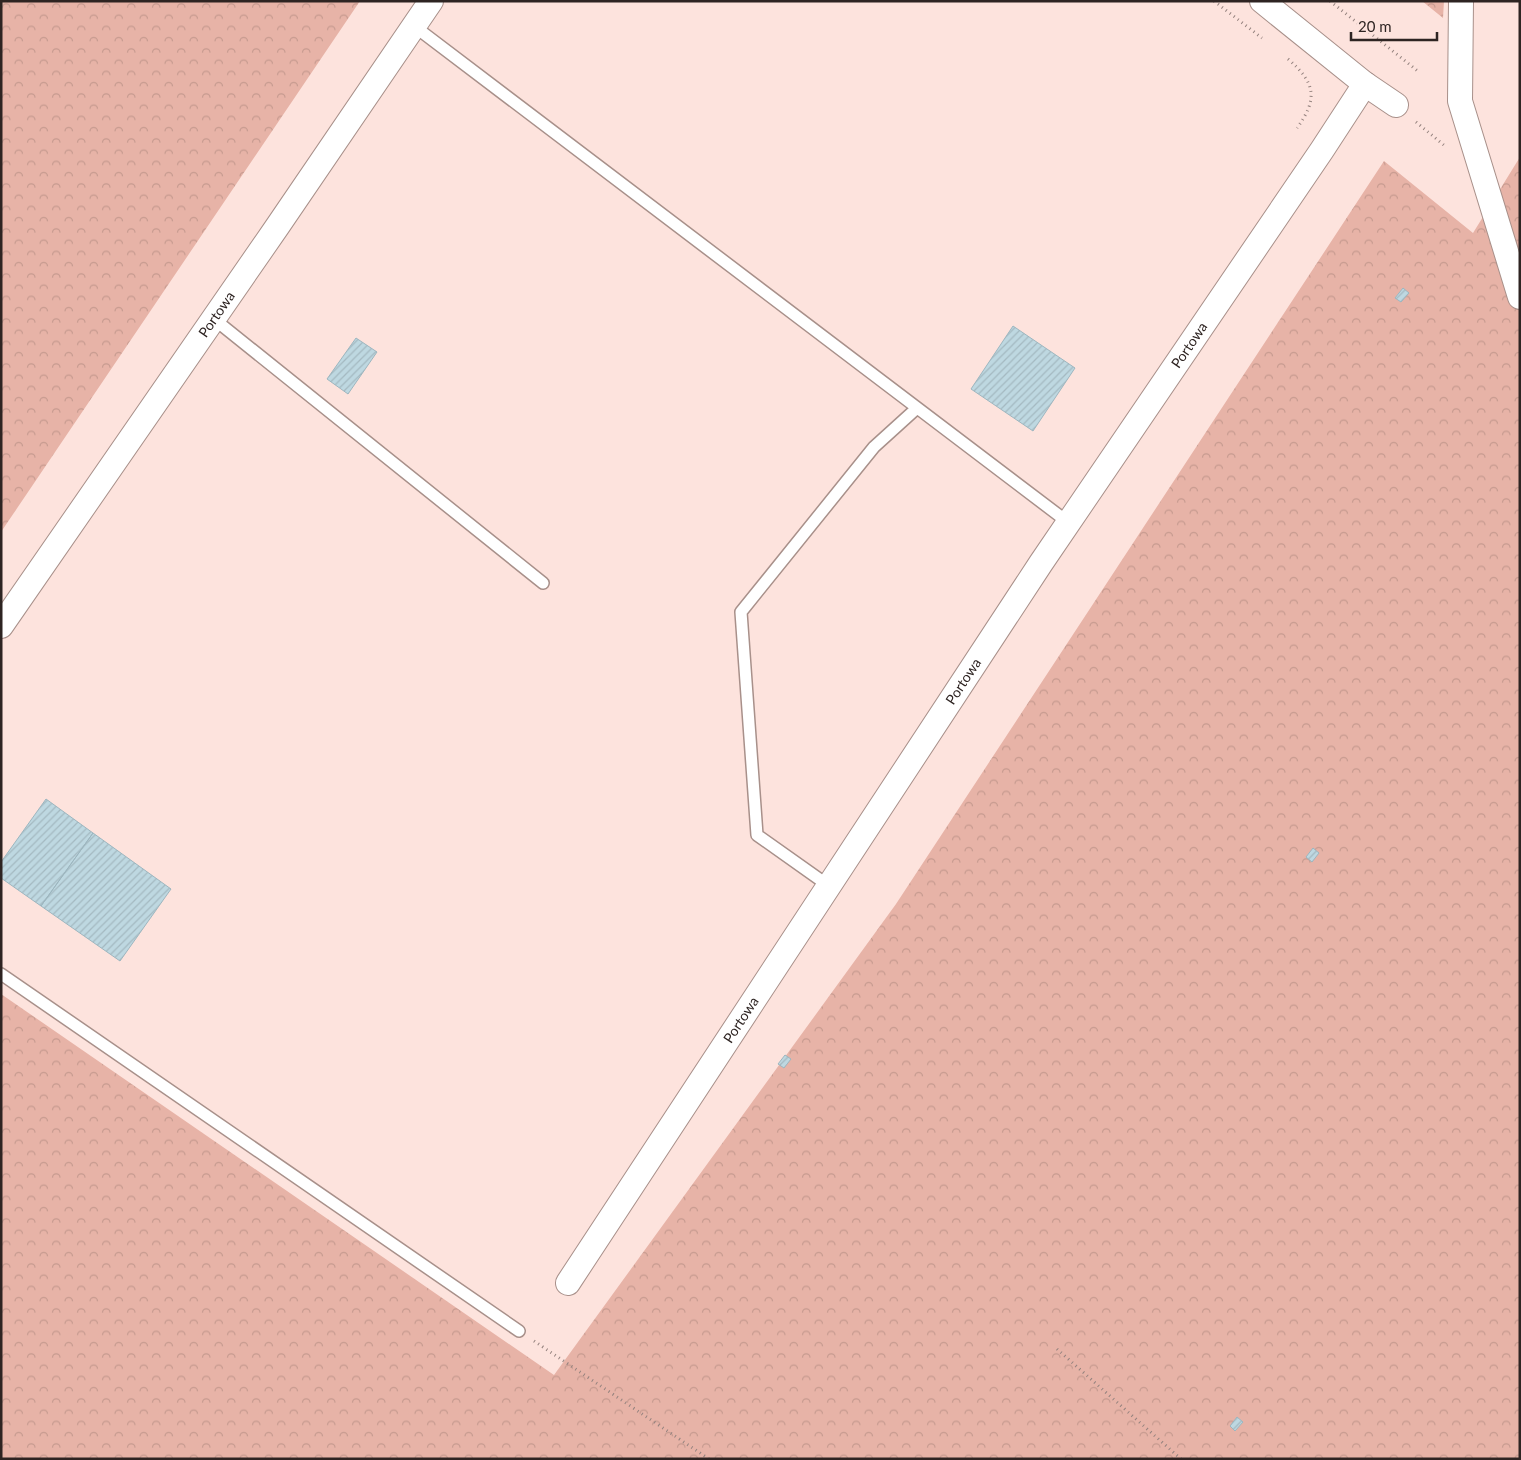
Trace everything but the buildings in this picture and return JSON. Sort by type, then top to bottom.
[{"type":"street","name":"Portowa","points":[[1,626],[431,1]]},
{"type":"street","points":[[1262,1],[1365,84],[1396,105]]},
{"type":"street","points":[[1461,1],[1460,101],[1520,297]]},
{"type":"street","name":"Portowa","points":[[568,1283],[1069,523],[1365,84]]},
{"type":"lane","points":[[414,26],[1069,523]]},
{"type":"lane","points":[[214,319],[543,583]]},
{"type":"lane","points":[[829,886],[757,835],[741,612],[874,447],[917,408]]},
{"type":"lane","points":[[1,974],[519,1331]]},
{"type":"path","points":[[1214,1],[1269,44]]},
{"type":"path","points":[[1330,1],[1419,72]]},
{"type":"path","points":[[1285,56],[1300,69],[1308,80],[1311,92],[1311,106],[1297,128]]},
{"type":"path","points":[[1396,105],[1446,147]]},
{"type":"path","points":[[519,1331],[709,1459]]},
{"type":"path","points":[[1057,1349],[1181,1459]]},
{"type":"green space","points":[[1,1],[360,1],[1,532]]},
{"type":"green space","points":[[1422,1],[1444,1],[1443,18]]},
{"type":"green space","points":[[1520,157],[1520,1459],[1,1459],[1,994],[554,1375],[896,904],[1384,161],[1473,233]]}]
